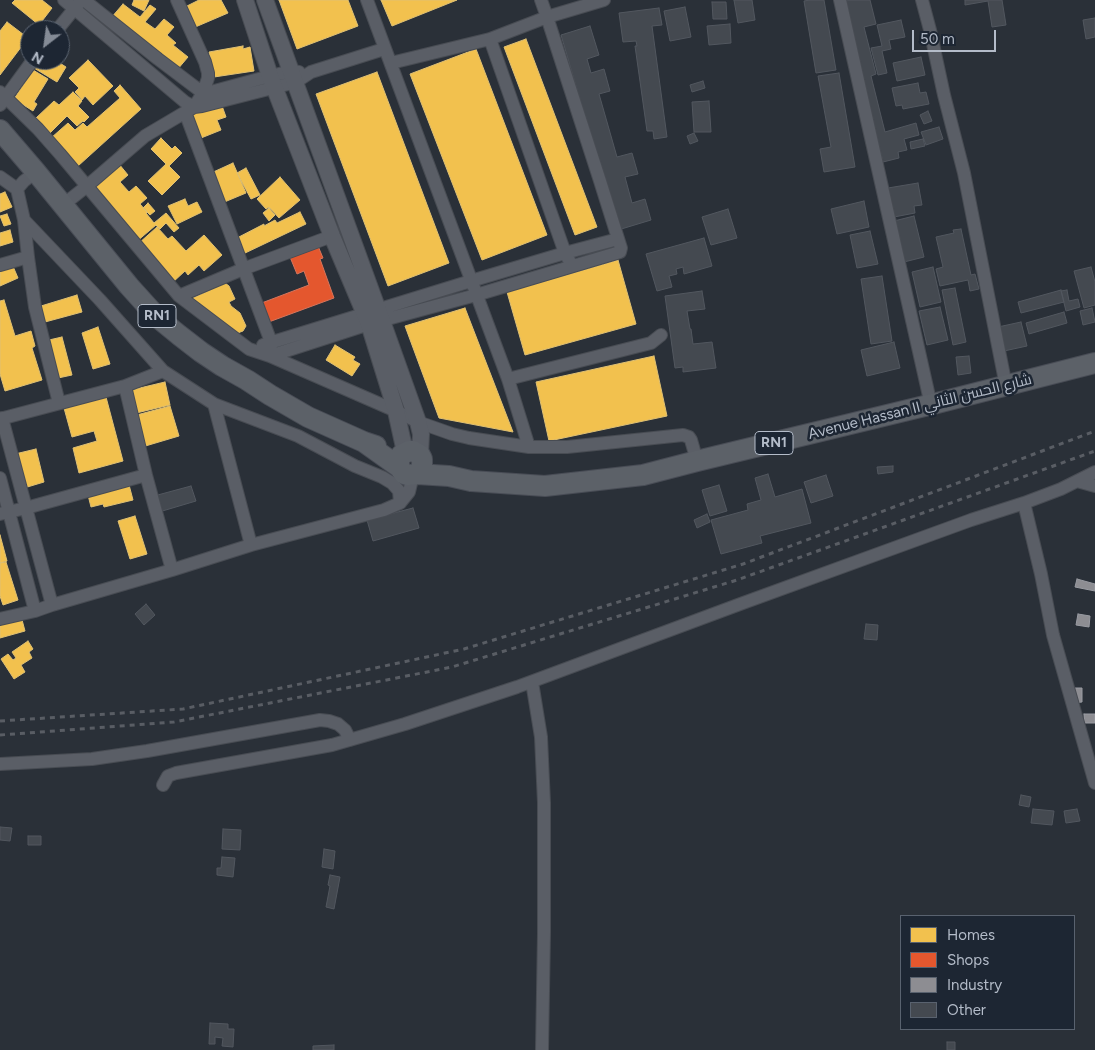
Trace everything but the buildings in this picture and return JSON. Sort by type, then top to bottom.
[{"type":"main road","name":"Avenue Hassan II شارع الحسن الثاني","points":[[0,130],[129,286],[158,317],[193,347],[277,400],[308,417],[411,463],[449,476],[471,481],[545,486],[643,474],[1095,364]]},
{"type":"street","points":[[64,0],[80,3],[203,93],[294,77],[384,49]]},
{"type":"street","points":[[244,0],[332,236],[374,317],[396,411],[411,463]]},
{"type":"street","points":[[0,619],[35,611],[251,545],[384,510],[400,503],[410,492],[411,463],[421,434],[418,422],[374,317],[294,77],[265,0]]},
{"type":"street","points":[[367,0],[508,380],[529,446]]},
{"type":"street","points":[[249,349],[374,317],[476,295],[620,252],[621,248],[542,0]]},
{"type":"street","points":[[391,63],[490,38],[547,17],[604,0]]},
{"type":"street","points":[[840,0],[931,405]]},
{"type":"street","points":[[922,0],[964,173],[1006,386]]},
{"type":"street","points":[[176,1],[205,62],[208,78],[203,93],[190,109]]},
{"type":"street","points":[[66,20],[80,3]]},
{"type":"street","points":[[80,3],[185,102],[190,109],[243,268],[272,342],[270,356]]},
{"type":"street","points":[[490,38],[565,253],[572,267]]},
{"type":"street","points":[[25,70],[2,98],[38,129],[178,296],[249,349],[270,356],[437,430],[469,438],[529,446],[567,446],[683,436],[689,437],[691,440],[697,460]]},
{"type":"street","points":[[63,205],[154,129],[190,109],[273,82]]},
{"type":"street","points":[[17,189],[36,172]]},
{"type":"street","points":[[0,177],[17,189],[24,220],[35,307],[59,403]]},
{"type":"street","points":[[24,220],[100,300],[163,371],[214,404],[298,436],[355,466],[382,477],[392,483],[399,491],[400,503]]},
{"type":"street","points":[[178,296],[243,268],[332,236]]},
{"type":"street","points":[[270,356],[471,281],[618,239]]},
{"type":"street","points":[[0,265],[28,258]]},
{"type":"street","points":[[508,380],[651,344],[661,335]]},
{"type":"street","points":[[52,605],[1,419],[124,386],[163,371]]},
{"type":"street","points":[[124,386],[172,570]]},
{"type":"street","points":[[214,404],[251,545]]},
{"type":"street","points":[[163,785],[168,776],[176,773],[332,745],[405,724],[532,682],[971,520],[1024,503],[1077,482],[1095,472]]},
{"type":"street","points":[[4,512],[26,508],[146,475]]},
{"type":"street","points":[[0,478],[4,512],[35,611]]},
{"type":"street","points":[[1077,482],[1095,486]]},
{"type":"street","points":[[1024,503],[1053,635],[1095,783]]},
{"type":"street","points":[[532,682],[542,737],[544,803],[542,1050]]},
{"type":"street","points":[[0,764],[102,758],[320,720],[338,724],[345,730],[350,740]]},
{"type":"railway","points":[[0,721],[183,709],[464,649],[743,564],[1095,431]]},
{"type":"railway","points":[[0,735],[174,722],[452,667],[737,580],[1095,451]]}]
